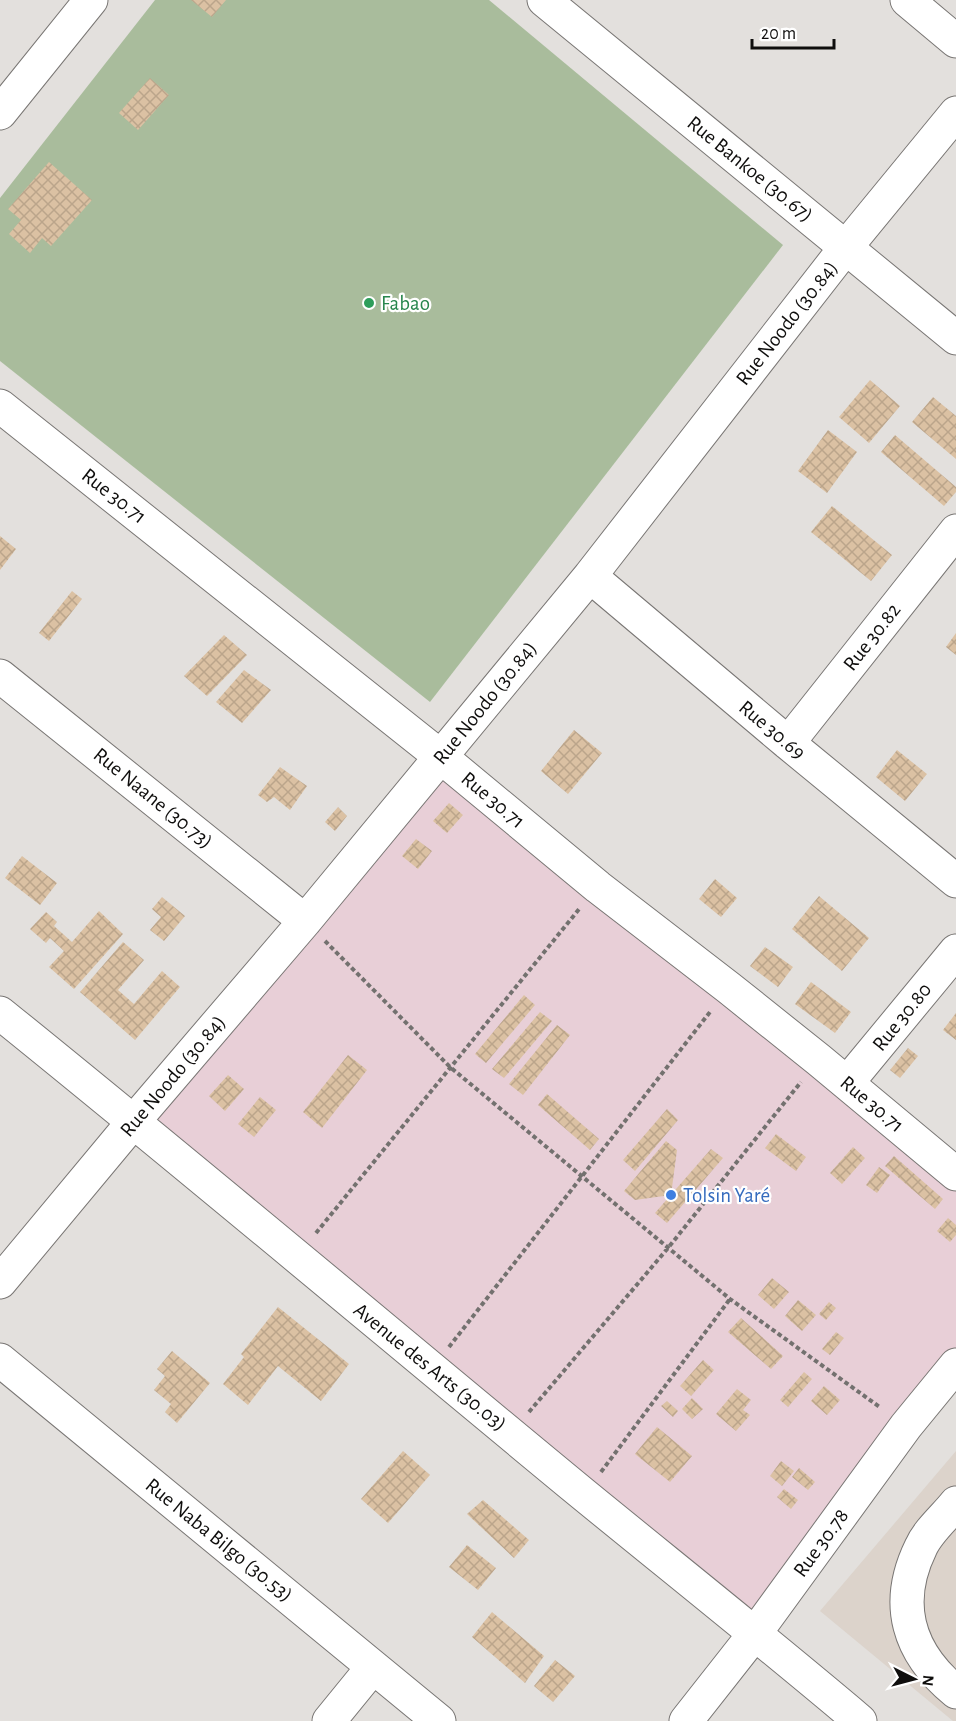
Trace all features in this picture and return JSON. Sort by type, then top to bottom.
[{"type":"street","points":[[0,113],[92,0]]},
{"type":"street","name":"Rue Bankoe (30.67)","points":[[544,0],[956,338]]},
{"type":"street","points":[[907,0],[956,41]]},
{"type":"street","name":"Rue Noodo (30.84)","points":[[0,1282],[305,921],[590,576],[846,248],[956,113]]},
{"type":"street","name":"Rue 30.71","points":[[0,406],[441,757],[598,887],[819,1060],[956,1174]]},
{"type":"street","name":"Rue 30.82","points":[[788,743],[956,531]]},
{"type":"street","name":"Rue 30.69","points":[[590,576],[956,881]]},
{"type":"street","name":"Rue Naane (30.73)","points":[[0,676],[305,921]]},
{"type":"street","name":"Rue 30.80","points":[[847,1083],[956,951]]},
{"type":"street","name":"Avenue des Arts (30.03)","points":[[0,1013],[134,1121],[584,1494],[756,1632],[861,1721]]},
{"type":"street","name":"Rue Naba Bilgo (30.53)","points":[[0,1360],[439,1721]]},
{"type":"street","name":"Rue 30.78","points":[[686,1721],[756,1632],[906,1426],[956,1365]]},
{"type":"street","points":[[956,1503],[921,1545],[908,1581],[907,1621],[922,1656],[956,1692]]},
{"type":"street","points":[[329,1721],[373,1667]]},
{"type":"path","points":[[297,1257],[450,1066],[598,887]]},
{"type":"path","points":[[305,921],[450,1066],[730,1299],[906,1426]]},
{"type":"path","points":[[432,1368],[729,988]]},
{"type":"path","points":[[511,1433],[668,1248],[819,1060]]},
{"type":"path","points":[[584,1494],[730,1299]]},
{"type":"shaded area","points":[[441,757],[956,1174],[956,1365],[756,1632],[134,1121]]},
{"type":"shaded area","points":[[956,1451],[956,1721],[953,1721],[820,1611]]},
{"type":"green space","name":"Fabao","points":[[155,0],[489,0],[783,245],[430,702],[0,361],[0,198]]},
{"type":"building","points":[[191,0],[226,0],[212,17]]},
{"type":"building","points":[[150,78],[169,95],[138,130],[119,113]]},
{"type":"building","points":[[49,162],[92,200],[51,246],[42,238],[30,253],[9,234],[21,220],[8,209]]},
{"type":"building","points":[[870,380],[900,406],[869,443],[839,417]]},
{"type":"building","points":[[933,397],[956,416],[956,459],[912,422]]},
{"type":"building","points":[[828,430],[857,452],[827,493],[798,471]]},
{"type":"building","points":[[895,435],[956,487],[956,492],[944,506],[881,452]]},
{"type":"building","points":[[832,506],[892,555],[871,581],[811,532]]},
{"type":"building","points":[[0,536],[16,549],[0,570]]},
{"type":"building","points":[[72,591],[82,599],[49,641],[39,633]]},
{"type":"building","points":[[956,633],[956,655],[946,647]]},
{"type":"building","points":[[224,635],[247,655],[207,696],[184,676]]},
{"type":"building","points":[[244,670],[271,690],[242,723],[216,702]]},
{"type":"building","points":[[574,730],[602,753],[568,794],[541,771]]},
{"type":"building","points":[[897,750],[927,774],[905,801],[876,777]]},
{"type":"building","points":[[280,767],[307,786],[290,810],[274,797],[267,802],[258,795]]},
{"type":"building","points":[[449,803],[463,815],[447,833],[433,821]]},
{"type":"building","points":[[338,807],[347,816],[335,831],[325,822]]},
{"type":"building","points":[[416,839],[432,851],[418,869],[402,856]]},
{"type":"building","points":[[22,856],[57,883],[40,905],[5,878]]},
{"type":"building","points":[[715,879],[737,898],[721,917],[699,899]]},
{"type":"building","points":[[819,896],[869,938],[842,971],[792,929]]},
{"type":"building","points":[[162,897],[185,916],[164,941],[150,930],[161,917],[152,909]]},
{"type":"building","points":[[99,911],[123,934],[74,989],[49,967],[64,951],[50,938],[46,943],[30,929],[46,912],[57,922],[54,926],[72,942]]},
{"type":"building","points":[[123,942],[144,960],[118,990],[134,1004],[162,971],[180,987],[135,1040],[80,992]]},
{"type":"building","points":[[765,947],[793,967],[778,987],[750,966]]},
{"type":"building","points":[[811,982],[851,1012],[835,1033],[795,1004]]},
{"type":"building","points":[[524,995],[535,1005],[486,1063],[475,1054]]},
{"type":"building","points":[[540,1012],[552,1021],[504,1078],[492,1069]]},
{"type":"building","points":[[956,1013],[956,1040],[943,1030]]},
{"type":"building","points":[[557,1025],[570,1035],[523,1095],[509,1084]]},
{"type":"building","points":[[908,1048],[918,1056],[900,1078],[890,1070]]},
{"type":"building","points":[[348,1055],[367,1070],[322,1128],[303,1112]]},
{"type":"building","points":[[228,1075],[244,1089],[225,1111],[209,1096]]},
{"type":"building","points":[[547,1094],[599,1139],[590,1150],[538,1105]]},
{"type":"building","points":[[260,1097],[276,1110],[254,1137],[238,1124]]},
{"type":"building","points":[[667,1109],[678,1120],[635,1171],[623,1160]]},
{"type":"building","points":[[776,1134],[806,1157],[796,1171],[765,1148]]},
{"type":"building","points":[[666,1141],[677,1150],[671,1195],[635,1200],[624,1191]]},
{"type":"building","points":[[853,1147],[865,1158],[842,1184],[830,1173]]},
{"type":"building","points":[[711,1149],[723,1158],[667,1223],[655,1213]]},
{"type":"building","points":[[894,1156],[943,1199],[935,1209],[885,1166]]},
{"type":"building","points":[[879,1167],[890,1175],[877,1193],[866,1185]]},
{"type":"building","points":[[948,1218],[956,1225],[956,1235],[950,1242],[937,1231]]},
{"type":"building","points":[[772,1278],[789,1292],[774,1309],[758,1295]]},
{"type":"building","points":[[798,1300],[816,1315],[802,1331],[785,1316]]},
{"type":"building","points":[[829,1302],[836,1308],[826,1320],[819,1314]]},
{"type":"building","points":[[278,1307],[349,1364],[321,1401],[278,1366],[248,1405],[223,1384],[244,1357],[241,1354]]},
{"type":"building","points":[[741,1318],[783,1356],[771,1369],[728,1332]]},
{"type":"building","points":[[836,1332],[844,1338],[830,1355],[822,1349]]},
{"type":"building","points":[[172,1351],[210,1383],[177,1423],[165,1412],[171,1404],[154,1390],[165,1376],[157,1369]]},
{"type":"building","points":[[703,1360],[714,1370],[691,1396],[680,1386]]},
{"type":"building","points":[[804,1372],[812,1379],[788,1407],[780,1400]]},
{"type":"building","points":[[824,1386],[840,1400],[827,1415],[811,1401]]},
{"type":"building","points":[[737,1389],[751,1400],[743,1410],[750,1415],[736,1431],[716,1414]]},
{"type":"building","points":[[692,1398],[703,1409],[692,1419],[682,1409]]},
{"type":"building","points":[[667,1401],[678,1411],[673,1417],[661,1406]]},
{"type":"building","points":[[657,1427],[692,1456],[670,1482],[635,1454]]},
{"type":"building","points":[[403,1451],[430,1475],[388,1523],[361,1499]]},
{"type":"building","points":[[781,1461],[794,1471],[782,1486],[770,1476]]},
{"type":"building","points":[[799,1468],[815,1482],[808,1490],[792,1477]]},
{"type":"building","points":[[784,1489],[798,1500],[791,1509],[777,1497]]},
{"type":"building","points":[[483,1500],[529,1540],[514,1558],[467,1514]]},
{"type":"building","points":[[467,1545],[496,1568],[478,1590],[449,1567]]},
{"type":"building","points":[[492,1612],[544,1656],[525,1683],[472,1637]]},
{"type":"building","points":[[555,1660],[575,1676],[553,1702],[534,1686]]},
{"type":"place","name":"Fabao","points":[[369,303]]},
{"type":"place","name":"Tolsin Yaré","points":[[671,1195]]}]
